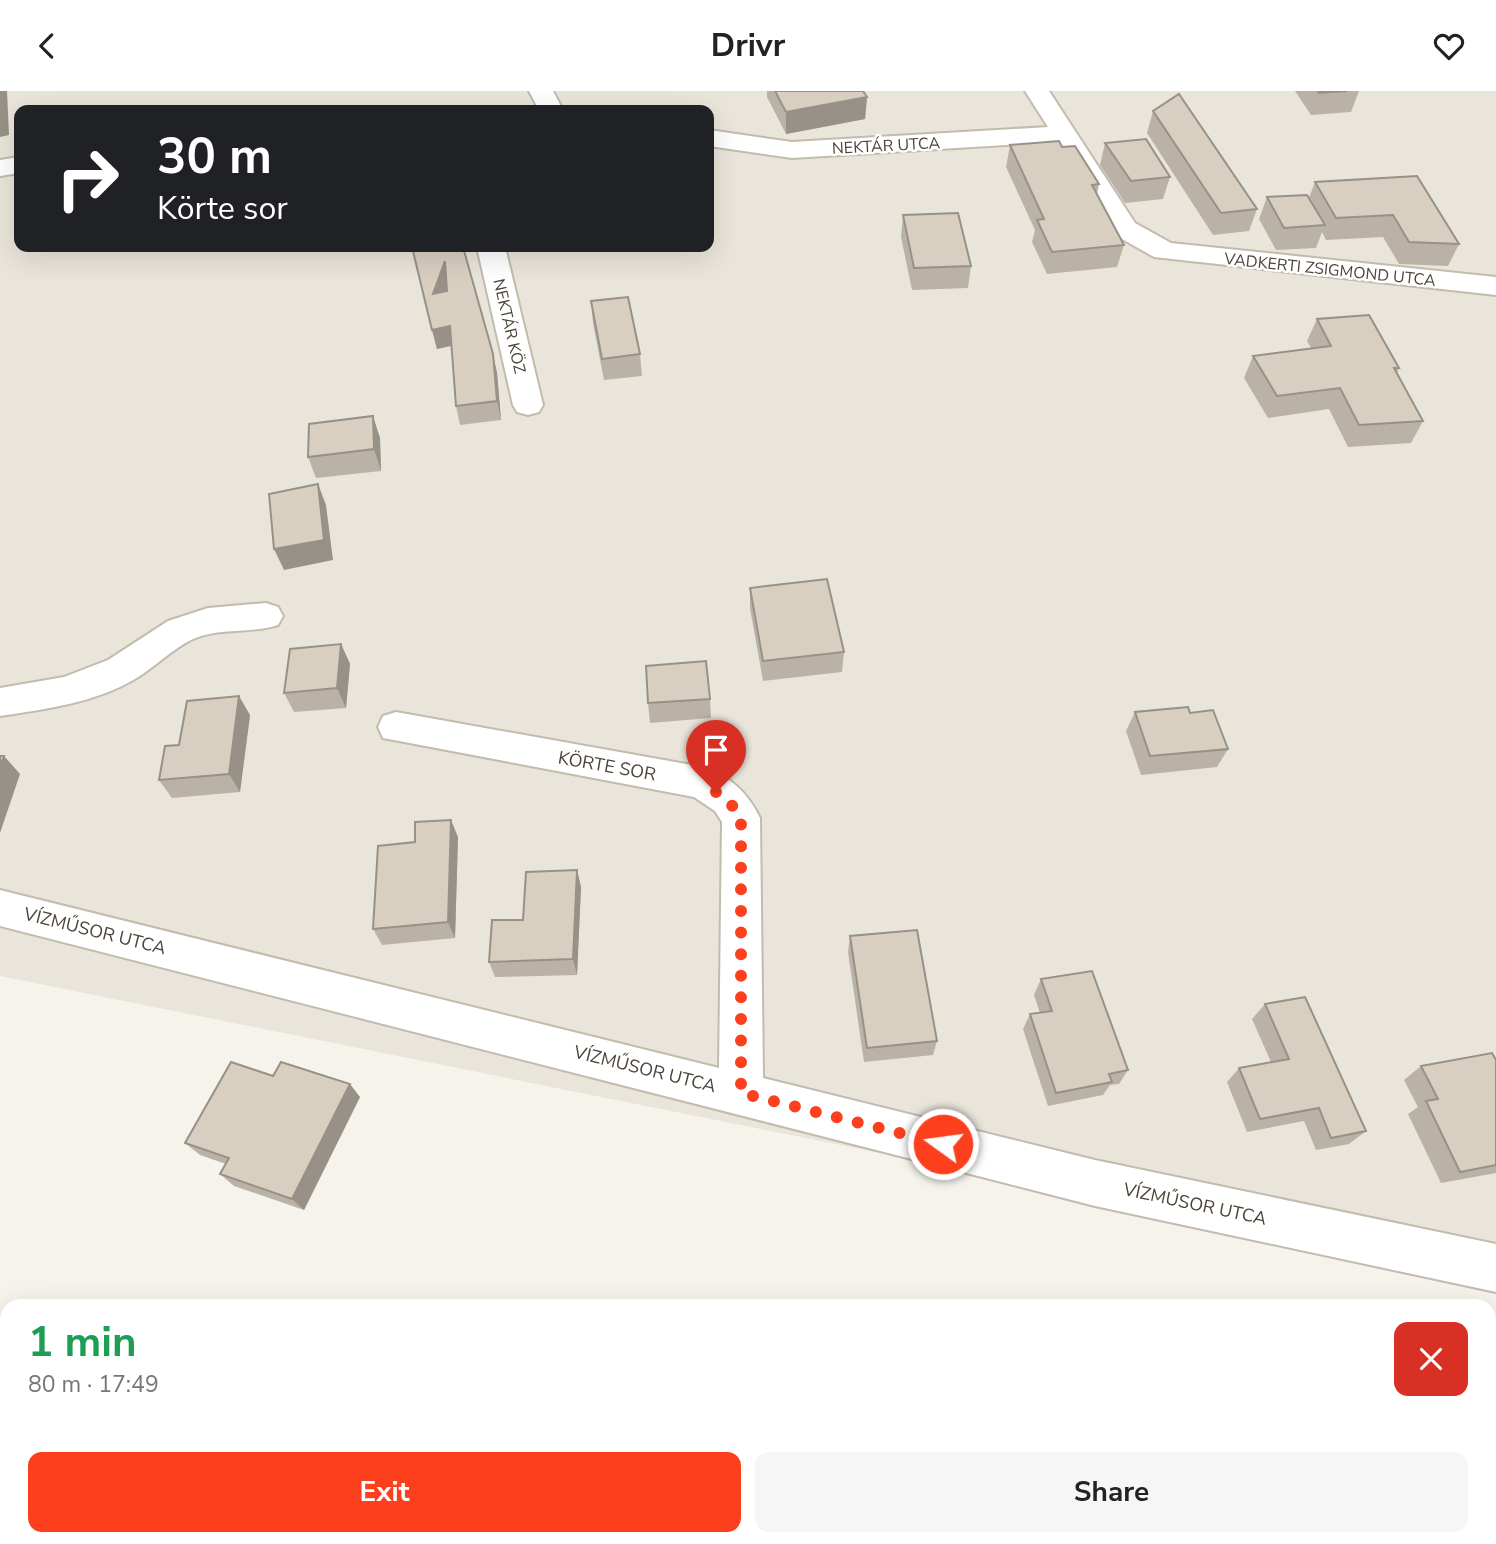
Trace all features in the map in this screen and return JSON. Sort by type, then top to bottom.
[{"type":"street","points":[[1037,91],[1063,134]]},
{"type":"street","name":"NEKTÁR UTCA","points":[[714,139],[792,151],[1063,134]]},
{"type":"street","name":"VADKERTI ZSIGMOND UTCA","points":[[1063,134],[1125,229],[1164,251],[1496,286]]},
{"type":"street","name":"NEKTÁR KÖZ","points":[[492,252],[528,405]]},
{"type":"street","points":[[0,702],[67,691],[121,670],[180,629],[208,621],[265,615]]},
{"type":"street","name":"KÖRTE SOR","points":[[396,727],[703,783],[728,800],[741,818],[741,1093]]},
{"type":"street","name":"VÍZMŰSOR UTCA","points":[[0,908],[1095,1183],[1496,1268]]},
{"type":"shaded area","points":[[0,91],[1496,91],[1496,1277],[0,976]]},
{"type":"building","points":[[775,91],[863,91],[867,97],[786,112]]},
{"type":"building","points":[[1179,94],[1257,209],[1221,213],[1153,111]]},
{"type":"building","points":[[1146,139],[1170,177],[1131,181],[1105,143]]},
{"type":"building","points":[[1059,141],[1062,147],[1075,146],[1099,184],[1092,185],[1124,245],[1052,252],[1037,220],[1044,219],[1010,145]]},
{"type":"building","points":[[1417,176],[1459,244],[1409,242],[1393,215],[1336,218],[1315,182]]},
{"type":"building","points":[[1307,195],[1325,225],[1284,228],[1267,197]]},
{"type":"building","points":[[958,213],[971,266],[914,268],[903,215]]},
{"type":"building","points":[[413,252],[464,252],[493,354],[497,401],[456,406],[450,326],[432,330]],"holes":[[[445,261],[447,291],[433,294]]]},
{"type":"building","points":[[628,297],[640,354],[602,359],[591,301]]},
{"type":"building","points":[[1369,315],[1399,368],[1394,368],[1423,421],[1359,425],[1340,388],[1277,396],[1253,356],[1331,346],[1317,319]]},
{"type":"building","points":[[373,416],[374,449],[308,457],[309,424]]},
{"type":"building","points":[[318,484],[324,540],[274,549],[269,494]]},
{"type":"building","points":[[827,579],[844,652],[763,661],[750,588]]},
{"type":"building","points":[[341,644],[337,688],[284,693],[290,649]]},
{"type":"building","points":[[706,661],[710,699],[648,703],[646,666]]},
{"type":"building","points":[[239,696],[229,774],[159,780],[165,746],[179,745],[187,701]]},
{"type":"building","points":[[1188,707],[1190,713],[1213,710],[1228,749],[1150,756],[1135,712]]},
{"type":"building","points":[[451,820],[448,922],[373,929],[378,846],[415,842],[415,822]]},
{"type":"building","points":[[577,870],[573,959],[489,962],[492,920],[523,920],[526,872]]},
{"type":"building","points":[[917,930],[937,1041],[867,1048],[850,936]]},
{"type":"building","points":[[1092,971],[1128,1070],[1109,1074],[1112,1082],[1056,1093],[1030,1014],[1052,1011],[1041,979]]},
{"type":"building","points":[[1305,997],[1366,1131],[1331,1138],[1319,1108],[1260,1119],[1239,1068],[1289,1059],[1265,1004]]},
{"type":"building","points":[[1492,1053],[1496,1060],[1496,1165],[1460,1172],[1426,1101],[1438,1099],[1421,1066]]},
{"type":"building","points":[[231,1062],[273,1076],[281,1062],[350,1084],[292,1199],[220,1174],[229,1158],[185,1143]]},
{"type":"route","points":[[716,792],[728,800],[741,818],[741,1093],[943,1144]]}]
